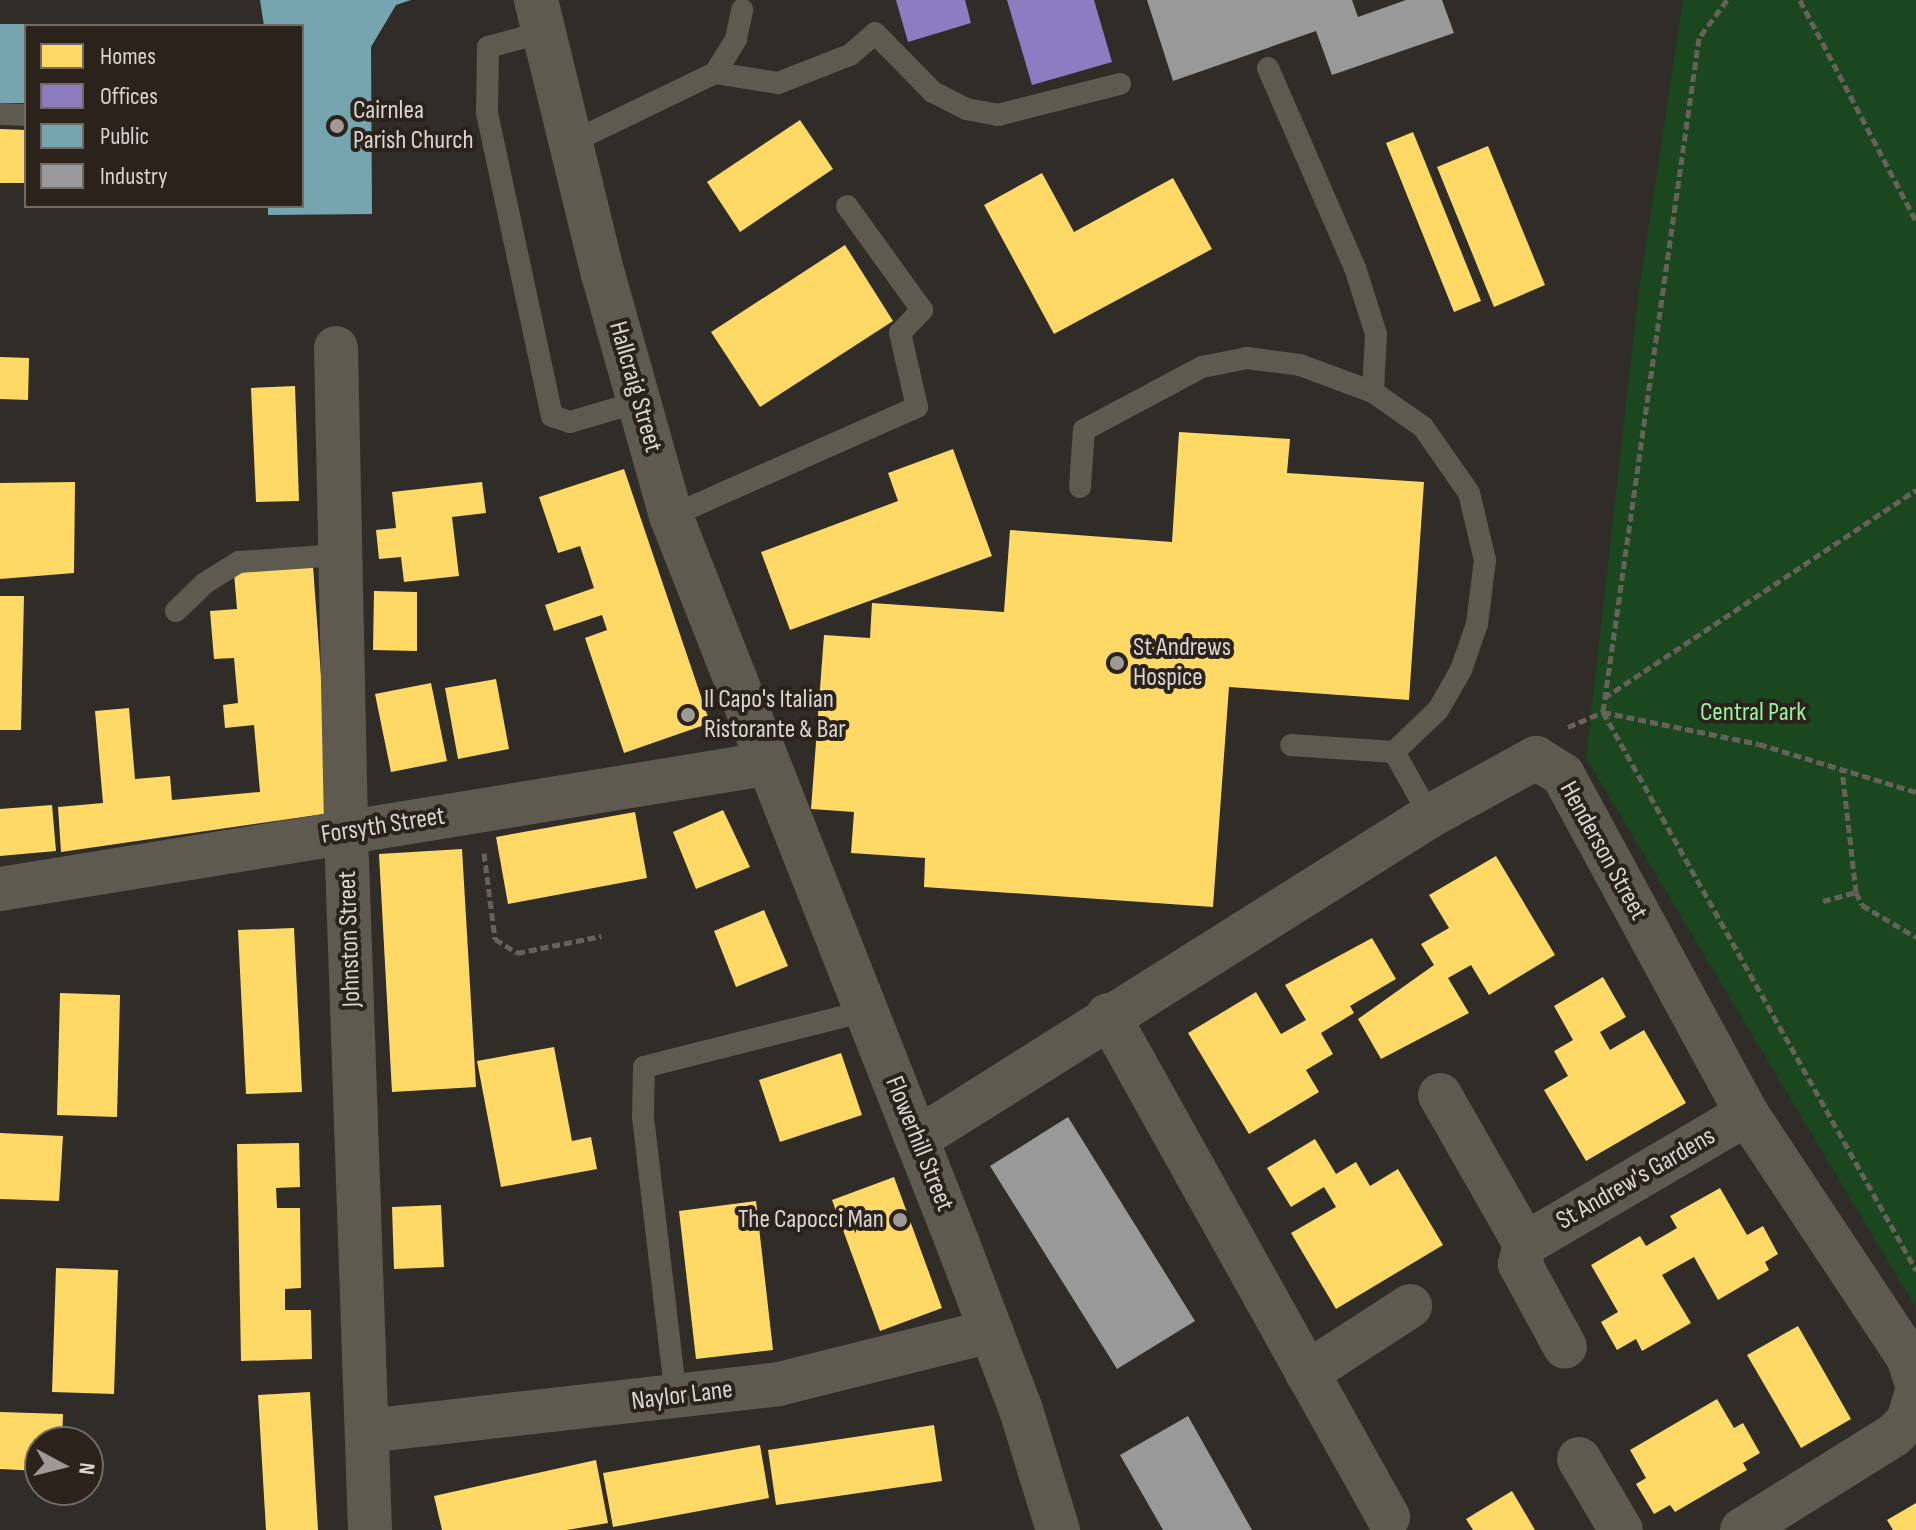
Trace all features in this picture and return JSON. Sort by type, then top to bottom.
[{"type":"street","name":"Hallcraig Street","points":[[540,16],[638,402],[671,516],[765,764]]},
{"type":"street","name":"Johnston Street","points":[[336,348],[346,832],[370,1530]]},
{"type":"street","name":"Henderson Street","points":[[917,1139],[1108,1015],[1199,964],[1430,816],[1536,758],[1563,775],[1747,1114],[1908,1357],[1916,1381]]},
{"type":"street","name":"Forsyth Street","points":[[0,889],[765,764]]},
{"type":"street","name":"Flowerhill Street","points":[[765,764],[991,1331],[1058,1530]]},
{"type":"street","points":[[1108,1015],[1388,1517]]},
{"type":"street","points":[[1440,1095],[1525,1244],[1520,1264],[1565,1347]]},
{"type":"street","name":"St Andrew's Gardens","points":[[1525,1244],[1747,1114]]},
{"type":"street","points":[[1307,1373],[1410,1306]]},
{"type":"street","name":"Naylor Lane","points":[[367,1431],[779,1384],[991,1331]]},
{"type":"street","points":[[1742,1530],[1894,1435],[1908,1421],[1916,1395]]},
{"type":"street","points":[[1579,1459],[1621,1530]]},
{"type":"lane","points":[[572,142],[715,73],[736,39],[742,10]]},
{"type":"lane","points":[[540,16],[488,47],[487,113],[552,416],[570,422],[638,402]]},
{"type":"lane","points":[[715,73],[778,83],[850,55],[875,33],[933,92],[967,109],[998,115],[1120,84]]},
{"type":"lane","points":[[1268,68],[1355,268],[1376,334],[1373,392]]},
{"type":"lane","points":[[0,114],[24,115]]},
{"type":"lane","points":[[671,516],[917,407],[900,333],[922,310],[847,206]]},
{"type":"lane","points":[[1080,487],[1084,430],[1202,367],[1247,358],[1300,365],[1373,392],[1423,427],[1469,493],[1485,560],[1477,624],[1461,670],[1438,710],[1394,752],[1291,745]]},
{"type":"lane","points":[[176,611],[205,583],[239,562],[340,555]]},
{"type":"lane","points":[[1394,752],[1430,816]]},
{"type":"lane","points":[[676,1398],[643,1117],[644,1067],[866,1011]]},
{"type":"path","points":[[1727,0],[1699,38],[1603,712],[1916,1270]]},
{"type":"path","points":[[1800,0],[1916,221]]},
{"type":"path","points":[[1604,698],[1916,490]]},
{"type":"path","points":[[1536,758],[1569,726],[1603,712],[1759,744],[1916,792]]},
{"type":"path","points":[[1842,770],[1856,892],[1862,905],[1916,937]]},
{"type":"path","points":[[478,811],[495,939],[517,953],[601,936]]},
{"type":"path","points":[[1823,901],[1856,892]]},
{"type":"green space","name":"Central Park","points":[[1683,0],[1916,0],[1916,1308],[1586,758],[1638,298]]},
{"type":"building: Homes","points":[[800,120],[833,169],[740,232],[707,182]]},
{"type":"building: Homes","points":[[0,129],[24,130],[24,183],[0,183]]},
{"type":"building: Homes","points":[[1413,132],[1481,301],[1454,312],[1386,143]]},
{"type":"building: Homes","points":[[1488,146],[1545,285],[1494,307],[1437,167]]},
{"type":"building: Homes","points":[[1042,173],[1074,232],[1173,178],[1212,249],[1054,334],[984,205]]},
{"type":"building: Homes","points":[[845,245],[893,321],[760,407],[711,332]]},
{"type":"building: Homes","points":[[0,357],[29,358],[28,400],[0,399]]},
{"type":"building: Homes","points":[[295,386],[299,501],[256,502],[251,388]]},
{"type":"building: Homes","name":"St Andrews Hospice","points":[[1179,432],[1290,439],[1287,473],[1424,482],[1409,700],[1229,687],[1213,907],[924,887],[925,858],[851,853],[854,812],[811,809],[824,635],[870,638],[872,603],[1004,612],[1010,530],[1172,542]]},
{"type":"building: Homes","points":[[953,449],[992,556],[790,630],[761,552],[898,501],[888,473]]},
{"type":"building: Homes","points":[[624,469],[710,723],[624,753],[585,638],[607,630],[602,615],[554,631],[545,605],[594,588],[580,546],[558,553],[539,497]]},
{"type":"building: Homes","points":[[75,482],[74,573],[0,579],[0,483]]},
{"type":"building: Homes","points":[[482,482],[486,513],[452,517],[459,576],[404,582],[401,557],[379,559],[376,530],[396,528],[392,492]]},
{"type":"building: Homes","points":[[313,566],[331,813],[61,852],[58,807],[103,803],[95,711],[129,708],[135,779],[170,776],[172,800],[260,792],[254,725],[225,728],[223,705],[238,703],[234,658],[214,659],[210,611],[237,609],[234,573]]},
{"type":"building: Homes","points":[[374,591],[417,592],[417,651],[373,650]]},
{"type":"building: Homes","points":[[0,596],[24,596],[21,730],[0,730]]},
{"type":"building: Homes","points":[[496,679],[509,749],[458,759],[445,688]]},
{"type":"building: Homes","points":[[431,683],[447,761],[391,772],[375,694]]},
{"type":"building: Homes","points":[[52,805],[56,851],[0,856],[0,809]]},
{"type":"building: Homes","points":[[723,810],[750,867],[696,889],[673,832]]},
{"type":"building: Homes","points":[[635,812],[647,878],[508,904],[496,837]]},
{"type":"building: Homes","points":[[462,849],[476,1087],[392,1092],[379,854]]},
{"type":"building: Homes","points":[[1496,856],[1555,955],[1489,995],[1471,965],[1448,978],[1469,1013],[1381,1059],[1358,1019],[1434,965],[1421,944],[1449,928],[1429,895]]},
{"type":"building: Homes","points":[[764,910],[788,966],[736,987],[714,931]]},
{"type":"building: Homes","points":[[294,928],[302,1092],[246,1094],[238,930]]},
{"type":"building: Homes","points":[[1372,938],[1396,979],[1350,1006],[1354,1013],[1321,1033],[1333,1054],[1306,1070],[1319,1092],[1249,1134],[1188,1033],[1256,992],[1281,1034],[1306,1020],[1285,985]]},
{"type":"building: Homes","points":[[1603,977],[1626,1017],[1600,1032],[1610,1050],[1644,1030],[1686,1103],[1586,1161],[1544,1090],[1568,1076],[1554,1051],[1573,1040],[1554,1006]]},
{"type":"building: Homes","points":[[60,993],[120,995],[117,1117],[57,1115]]},
{"type":"building: Homes","points":[[554,1047],[572,1141],[591,1137],[597,1169],[501,1187],[477,1061]]},
{"type":"building: Homes","points":[[841,1053],[862,1115],[780,1142],[759,1080]]},
{"type":"building: Homes","points":[[0,1133],[63,1136],[59,1201],[0,1199]]},
{"type":"building: Homes","points":[[1315,1139],[1336,1174],[1356,1162],[1370,1186],[1398,1169],[1443,1245],[1336,1309],[1291,1233],[1336,1207],[1324,1187],[1291,1207],[1267,1168]]},
{"type":"building: Homes","points":[[299,1143],[300,1187],[276,1188],[277,1208],[300,1208],[301,1288],[285,1289],[285,1310],[311,1310],[312,1359],[241,1361],[237,1144]]},
{"type":"building: Homes","points":[[894,1177],[942,1308],[880,1331],[832,1200]]},
{"type":"building: Homes","points":[[1720,1188],[1747,1235],[1763,1226],[1778,1254],[1765,1262],[1769,1270],[1718,1300],[1694,1257],[1662,1275],[1691,1323],[1642,1351],[1636,1339],[1617,1350],[1601,1322],[1618,1312],[1591,1265],[1640,1236],[1646,1246],[1677,1228],[1670,1216]]},
{"type":"building: Homes","points":[[756,1201],[773,1350],[696,1359],[679,1211]]},
{"type":"building: Homes","points":[[441,1205],[444,1267],[394,1269],[392,1207]]},
{"type":"building: Homes","points":[[56,1268],[118,1270],[114,1394],[52,1392]]},
{"type":"building: Homes","points":[[1798,1326],[1851,1419],[1801,1448],[1747,1355]]},
{"type":"building: Homes","points":[[310,1392],[318,1530],[266,1530],[258,1395]]},
{"type":"building: Homes","points":[[1717,1399],[1734,1428],[1743,1423],[1760,1453],[1743,1463],[1747,1470],[1675,1512],[1670,1505],[1654,1514],[1636,1484],[1646,1478],[1630,1450]]},
{"type":"building: Homes","points":[[0,1412],[63,1414],[63,1426],[24,1426],[24,1470],[0,1469]]},
{"type":"building: Homes","points":[[934,1425],[942,1481],[776,1505],[768,1450]]},
{"type":"building: Homes","points":[[760,1445],[769,1498],[613,1527],[603,1473]]},
{"type":"building: Homes","points":[[596,1460],[608,1523],[567,1530],[442,1530],[434,1496]]},
{"type":"building: Homes","points":[[1512,1491],[1535,1530],[1473,1530],[1466,1519]]},
{"type":"building: Homes","points":[[1916,1503],[1916,1530],[1893,1530],[1887,1520]]},
{"type":"building: Offices","points":[[896,0],[965,0],[971,23],[908,42]]},
{"type":"building: Offices","points":[[1007,0],[1094,0],[1112,62],[1032,85]]},
{"type":"building: Public","name":"Cairnlea Parish Church","points":[[260,0],[411,0],[396,5],[371,47],[372,214],[268,215],[268,208],[304,208],[304,24],[264,24]]},
{"type":"building: Public","points":[[0,24],[24,24],[24,103],[0,103]]},
{"type":"building: Industry","points":[[1147,0],[1352,0],[1358,17],[1406,0],[1442,0],[1454,33],[1332,75],[1316,31],[1173,81]]},
{"type":"building: Industry","points":[[1068,1117],[1195,1321],[1117,1369],[990,1166]]},
{"type":"building: Industry","points":[[1188,1416],[1252,1530],[1163,1530],[1120,1455]]},
{"type":"place","name":"Cairnlea Parish Church","points":[[337,126]]},
{"type":"place","name":"St Andrews Hospice","points":[[1117,663]]},
{"type":"place","name":"Il Capo's Italian Ristorante & Bar","points":[[688,715]]},
{"type":"place","name":"The Capocci Man","points":[[900,1220]]}]
